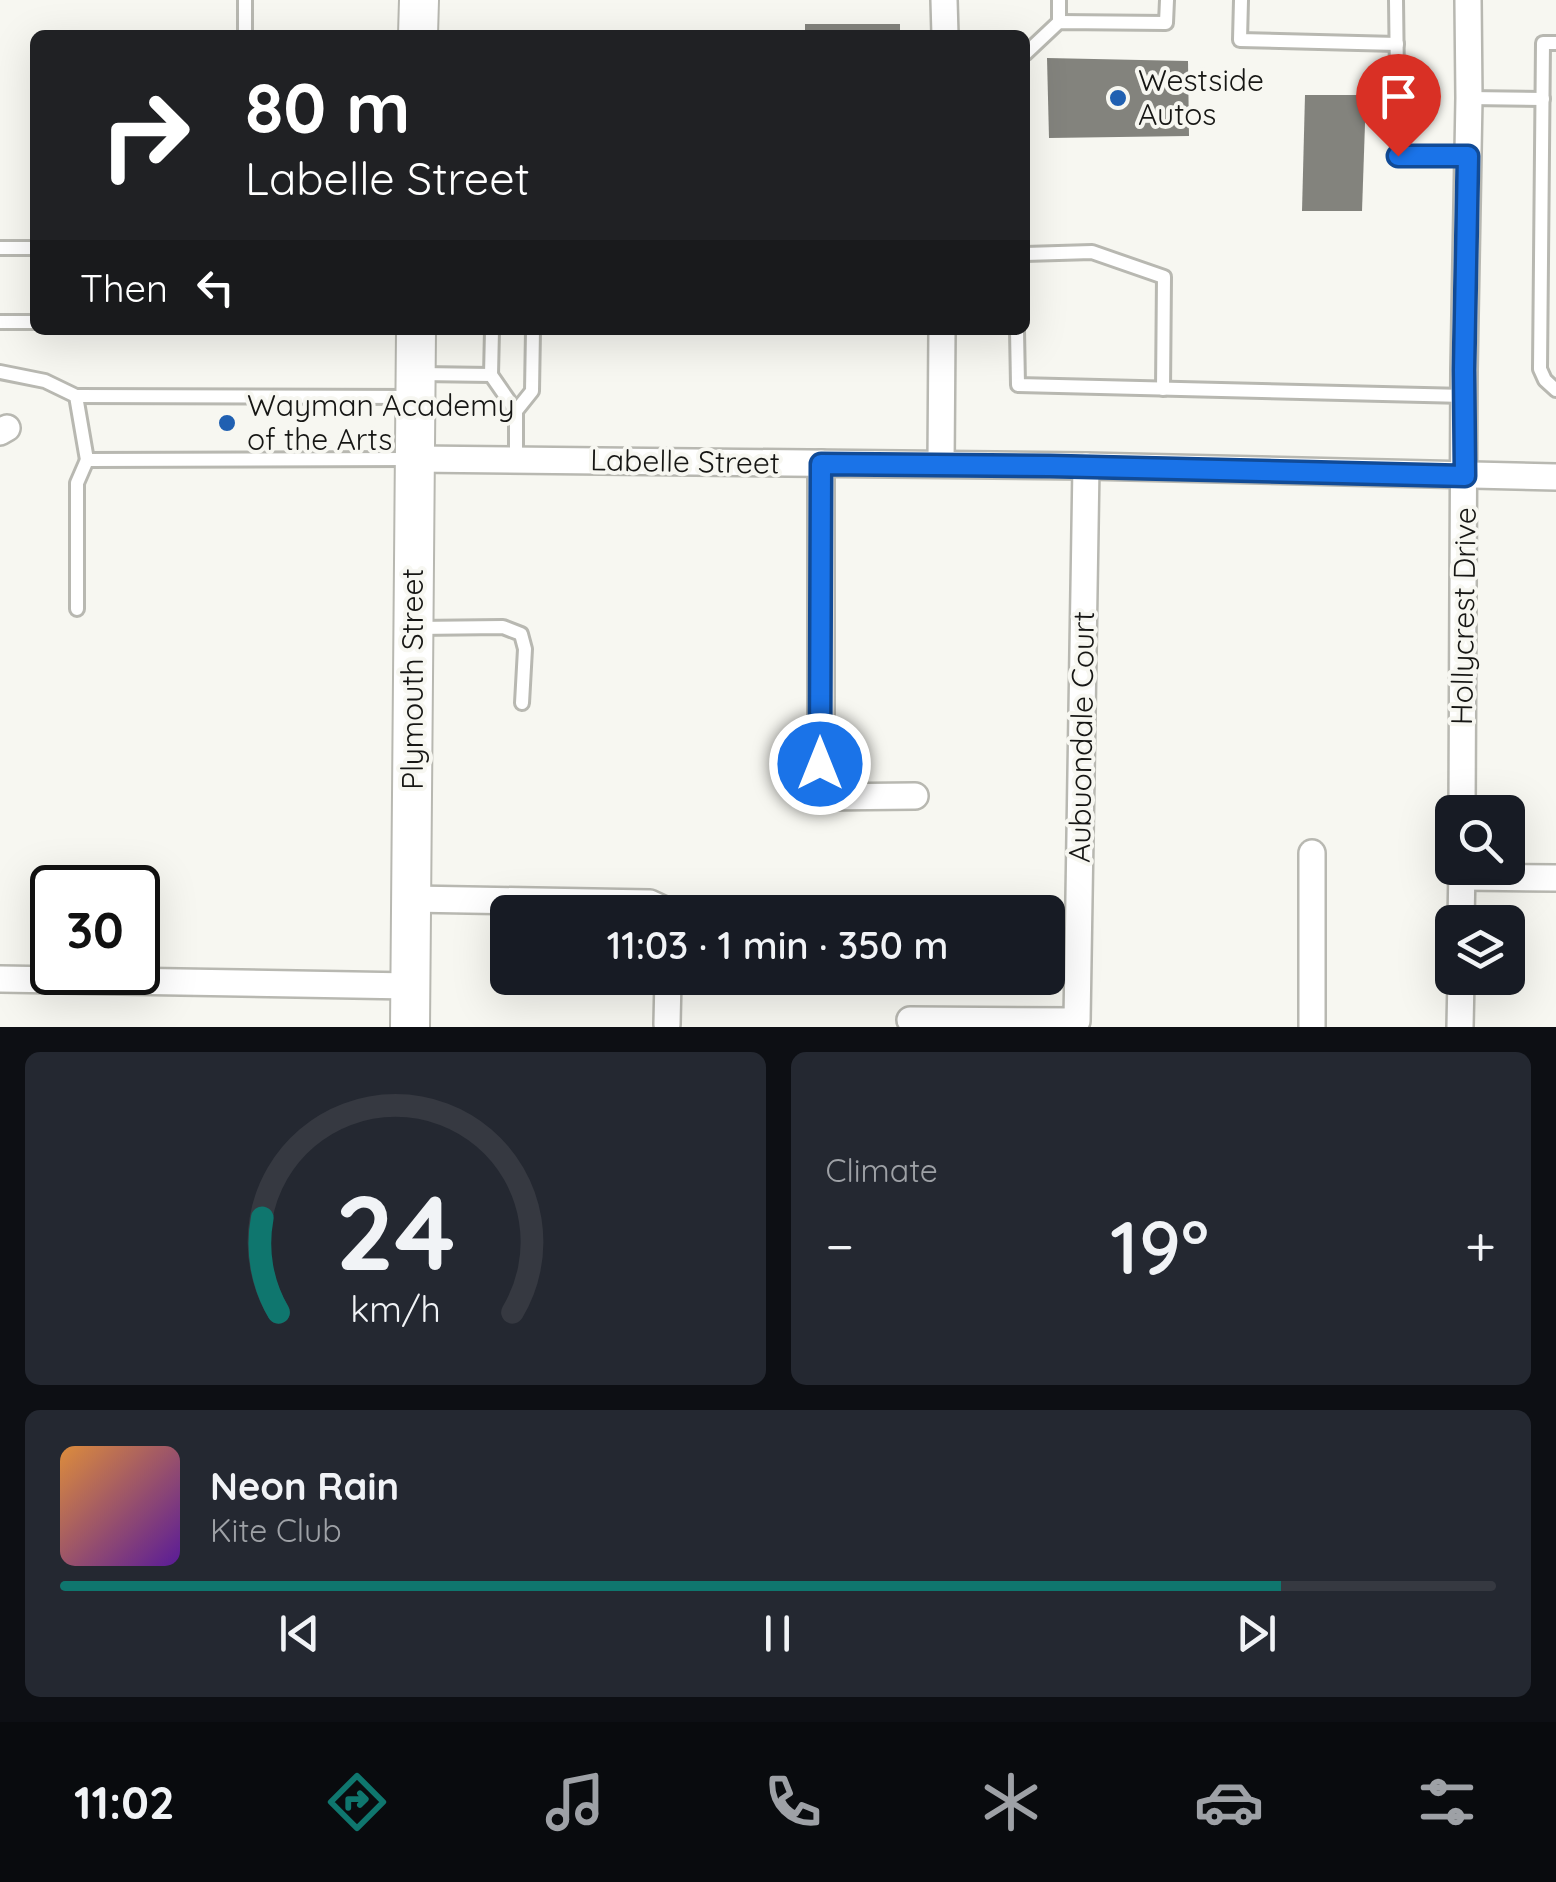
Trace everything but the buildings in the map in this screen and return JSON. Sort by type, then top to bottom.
[{"type":"street","points":[[418,30],[419,0]]},
{"type":"street","points":[[944,0],[945,30]]},
{"type":"street","name":"Hollycrest Drive","points":[[1462,795],[1468,0]]},
{"type":"street","name":"Plymouth Street","points":[[410,1027],[416,335]]},
{"type":"street","points":[[941,464],[942,335]]},
{"type":"street","name":"Labelle Street","points":[[414,459],[1086,466],[1556,477]]},
{"type":"street","points":[[821,464],[820,797],[915,796]]},
{"type":"street","name":"Aubuondale Court","points":[[910,1020],[1077,1021],[1086,466]]},
{"type":"street","points":[[1312,853],[1312,1027]]},
{"type":"street","points":[[1525,876],[1556,878]]},
{"type":"street","points":[[412,899],[490,900]]},
{"type":"street","points":[[0,980],[410,986]]},
{"type":"street","points":[[667,1024],[668,995]]},
{"type":"street","points":[[1460,995],[1460,1027]]},
{"type":"lane","points":[[246,0],[246,30]]},
{"type":"lane","points":[[1030,49],[1058,22],[1059,0]]},
{"type":"lane","points":[[1058,22],[1166,23],[1166,0]]},
{"type":"lane","points":[[1241,0],[1240,40],[1397,44]]},
{"type":"lane","points":[[1396,0],[1398,156],[1468,156]]},
{"type":"lane","points":[[1556,43],[1543,43],[1540,369],[1544,380],[1556,390]]},
{"type":"lane","points":[[1470,98],[1543,99]]},
{"type":"lane","points":[[0,248],[30,248]]},
{"type":"lane","points":[[1030,254],[1092,252],[1164,277],[1163,389]]},
{"type":"lane","points":[[0,322],[30,322]]},
{"type":"lane","points":[[492,335],[491,375],[516,411],[516,460]]},
{"type":"lane","points":[[516,411],[532,391],[533,335]]},
{"type":"lane","points":[[1017,335],[1018,385],[1464,396]]},
{"type":"lane","points":[[0,372],[45,381],[76,396],[415,386],[491,375]]},
{"type":"lane","points":[[76,396],[88,460],[77,483],[77,609]]},
{"type":"lane","points":[[88,460],[414,459]]},
{"type":"lane","points":[[413,628],[502,627],[520,634],[525,649],[522,704]]},
{"type":"place","name":"Westside Autos","points":[[1118,98]]},
{"type":"place","name":"Wayman Academy of the Arts","points":[[227,423]]},
{"type":"route","points":[[820,764],[821,464],[1465,476],[1468,156],[1398,156]]}]
